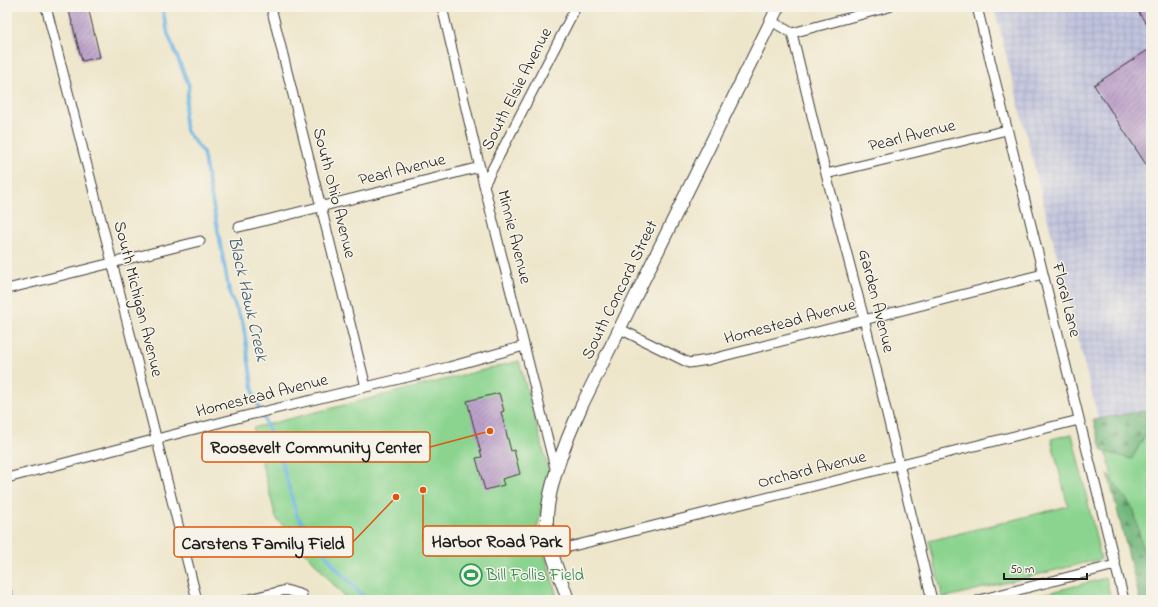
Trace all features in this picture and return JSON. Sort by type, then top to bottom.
[{"type":"street","name":"South Michigan Avenue","points":[[46,7],[157,439],[196,600]]},
{"type":"street","name":"South Ohio Avenue","points":[[271,7],[320,208],[366,387]]},
{"type":"street","name":"Minnie Avenue","points":[[442,7],[484,186],[556,474]]},
{"type":"street","name":"South Elsie Avenue","points":[[484,186],[576,7]]},
{"type":"street","name":"South Concord Street","points":[[568,600],[548,534],[547,514],[556,474],[567,439],[579,411],[778,7]]},
{"type":"street","points":[[771,21],[792,33],[889,7]]},
{"type":"street","name":"Floral Lane","points":[[977,7],[1124,600]]},
{"type":"street","name":"Garden Avenue","points":[[792,33],[826,174],[864,319],[932,600]]},
{"type":"street","name":"Pearl Avenue","points":[[826,174],[1007,130]]},
{"type":"street","name":"Pearl Avenue","points":[[239,227],[320,208],[480,166]]},
{"type":"street","points":[[7,289],[200,240]]},
{"type":"street","name":"Homestead Avenue","points":[[620,329],[689,363],[708,360],[1043,274]]},
{"type":"street","name":"Homestead Avenue","points":[[7,478],[246,416],[449,367],[524,346]]},
{"type":"street","name":"Orchard Avenue","points":[[553,551],[1079,420]]},
{"type":"street","points":[[979,600],[1115,565]]},
{"type":"street","points":[[245,600],[286,590],[302,595]]},
{"type":"street","points":[[7,593],[9,600]]},
{"type":"shaded area","points":[[994,7],[1151,7],[1151,420],[1102,434]]},
{"type":"green space","points":[[519,361],[550,475],[537,528],[558,600],[347,600],[276,518],[253,428]]},
{"type":"green space","points":[[1151,410],[1151,432],[1145,435],[1132,459],[1102,451],[1093,420]]},
{"type":"green space","points":[[1151,420],[1151,600],[1141,600],[1102,434]]},
{"type":"green space","points":[[1072,434],[1101,559],[943,598],[929,541],[1068,506],[1051,439]]},
{"type":"green space","points":[[1108,474],[1134,510],[1151,587],[1151,600],[1140,600]]},
{"type":"green space","points":[[1106,578],[1111,600],[1020,600]]},
{"type":"building","points":[[68,7],[88,7],[100,57],[82,61]]},
{"type":"building","points":[[1135,7],[1151,7],[1151,31]]},
{"type":"building","points":[[1151,48],[1151,172],[1094,85]]},
{"type":"building","points":[[499,393],[504,411],[501,412],[511,451],[514,450],[520,474],[502,479],[504,485],[485,490],[476,458],[482,457],[467,401]]},
{"type":"waterway","name":"Black Hawk Creek","points":[[162,7],[168,34],[189,86],[184,116],[186,131],[203,152],[230,295],[243,323],[254,397],[279,452],[297,516],[336,568],[367,600]]},
{"type":"place","name":"Roosevelt Community Center","points":[[490,431]]},
{"type":"place","name":"Harbor Road Park","points":[[423,490]]},
{"type":"place","name":"Carstens Family Field","points":[[396,497]]},
{"type":"place","name":"Bill Follis Field","points":[[471,575]]}]
